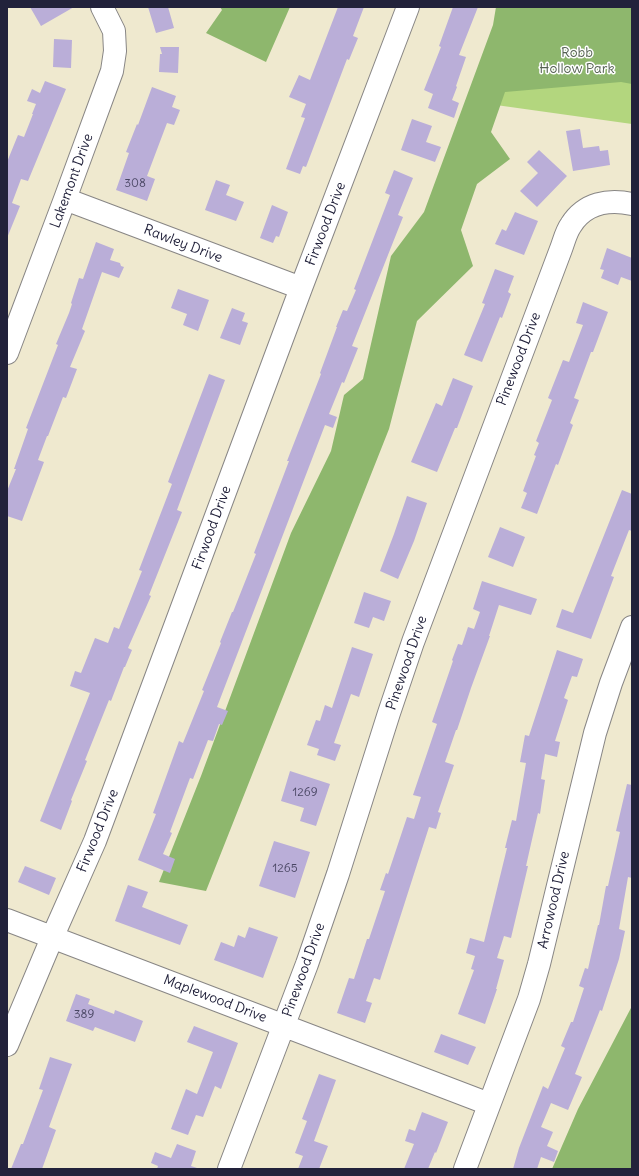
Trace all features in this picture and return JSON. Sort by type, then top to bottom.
[{"type":"street","name":"Lakemont Drive","points":[[7,353],[112,71],[115,51],[114,31],[102,7]]},
{"type":"street","name":"Firwood Drive","points":[[7,1045],[95,841],[301,288],[408,7]]},
{"type":"street","name":"Rawley Drive","points":[[65,199],[301,288]]},
{"type":"street","name":"Pinewood Drive","points":[[229,1169],[284,1025],[338,874],[413,642],[561,248],[571,225],[581,214],[594,205],[612,201],[632,204]]},
{"type":"street","name":"Arrowood Drive","points":[[465,1169],[528,1000],[539,964],[595,733],[611,683],[632,627]]},
{"type":"street","name":"Maplewood Drive","points":[[7,920],[489,1104]]},
{"type":"green space","points":[[220,7],[290,7],[266,62],[206,33],[222,10]]},
{"type":"green space","points":[[496,7],[632,7],[632,84],[621,82],[505,92],[491,132],[510,159],[477,184],[461,230],[473,266],[417,321],[389,429],[206,891],[159,882],[201,776],[291,533],[331,451],[344,395],[363,379],[391,256],[424,212],[493,25]]},
{"type":"green space","name":"Robb Hollow Park","points":[[523,7],[632,7],[632,124],[496,105]]},
{"type":"green space","points":[[632,1006],[632,1169],[552,1169],[578,1109]]},
{"type":"building","points":[[30,7],[74,7],[41,26]]},
{"type":"building","points":[[148,7],[168,7],[174,28],[156,33]]},
{"type":"building","points":[[338,7],[364,7],[353,36],[358,38],[349,60],[347,59],[306,167],[303,166],[300,174],[286,169],[305,118],[301,117],[306,104],[289,97],[299,75],[310,80]]},
{"type":"building","points":[[453,7],[478,7],[459,55],[466,57],[452,100],[459,103],[454,118],[428,108],[433,94],[424,90],[441,47],[439,46]]},
{"type":"building","points":[[54,39],[72,40],[71,68],[53,67]]},
{"type":"building","points":[[160,47],[179,47],[178,73],[159,72],[160,54],[162,54]]},
{"type":"building","points":[[45,81],[66,89],[28,181],[21,179],[12,203],[20,206],[7,238],[7,162],[18,135],[24,137],[33,114],[36,104],[27,101],[32,89],[40,93]]},
{"type":"building","points":[[152,87],[176,96],[172,107],[180,110],[174,125],[167,123],[147,176],[155,179],[147,201],[116,190],[129,153],[126,152]]},
{"type":"building","points":[[412,119],[432,126],[426,142],[441,147],[435,162],[401,150]]},
{"type":"building","points":[[580,129],[583,148],[599,146],[600,151],[608,150],[610,165],[573,171],[566,131]]},
{"type":"building","points":[[539,150],[567,176],[537,207],[520,191],[538,173],[527,162]]},
{"type":"building","points":[[394,170],[413,178],[398,215],[403,217],[352,346],[358,348],[344,383],[342,382],[329,414],[337,417],[333,428],[325,425],[217,707],[228,711],[222,725],[219,724],[213,741],[208,740],[193,779],[190,778],[170,832],[172,833],[163,854],[175,859],[170,873],[138,860],[156,814],[153,813],[179,741],[183,743],[204,691],[202,690],[221,643],[220,642],[256,554],[254,553],[289,461],[287,461],[321,374],[320,373],[336,327],[343,310],[347,311],[356,290],[354,289],[390,195],[385,193]]},
{"type":"building","points":[[216,180],[230,185],[226,195],[244,202],[236,221],[205,210]]},
{"type":"building","points":[[272,205],[288,212],[279,237],[276,236],[273,243],[260,238]]},
{"type":"building","points":[[515,212],[538,221],[524,255],[495,244],[502,229],[506,231]]},
{"type":"building","points":[[96,242],[114,249],[110,260],[120,263],[121,266],[124,267],[119,278],[102,272],[82,329],[85,331],[70,367],[77,369],[66,398],[63,397],[38,460],[44,462],[22,521],[7,516],[7,491],[16,469],[14,469],[28,429],[26,428],[58,345],[56,344],[69,313],[79,278],[83,279]]},
{"type":"building","points":[[607,248],[632,258],[632,281],[621,277],[618,285],[601,278],[604,270],[600,269]]},
{"type":"building","points":[[495,269],[514,276],[508,292],[511,294],[482,362],[464,355],[485,304],[482,303]]},
{"type":"building","points":[[178,289],[209,300],[198,331],[183,325],[187,314],[171,308]]},
{"type":"building","points":[[583,302],[608,312],[574,398],[579,400],[570,423],[573,425],[537,514],[521,508],[527,493],[523,491],[536,456],[534,455],[539,443],[536,441],[552,400],[548,398],[563,360],[569,362],[583,325],[576,323]]},
{"type":"building","points":[[232,308],[245,313],[242,321],[248,323],[240,345],[220,338]]},
{"type":"building","points":[[209,374],[225,380],[177,510],[182,512],[149,595],[151,596],[128,648],[132,650],[111,701],[109,700],[85,760],[87,761],[71,800],[72,801],[61,830],[40,821],[90,693],[70,686],[75,671],[81,673],[95,638],[108,643],[114,627],[119,629],[142,571],[139,570],[172,484],[168,482]]},
{"type":"building","points":[[453,378],[473,386],[457,428],[455,428],[437,472],[411,462],[436,403],[442,406]]},
{"type":"building","points":[[622,490],[632,494],[632,531],[629,530],[611,576],[614,577],[591,639],[556,627],[562,609],[573,613]]},
{"type":"building","points":[[407,496],[427,503],[414,541],[398,579],[380,571]]},
{"type":"building","points":[[500,527],[525,537],[513,567],[488,557]]},
{"type":"building","points":[[482,581],[537,599],[531,615],[499,605],[490,636],[445,762],[454,765],[438,812],[441,813],[436,829],[429,827],[380,980],[374,978],[366,1001],[372,1003],[365,1023],[337,1013],[349,978],[354,979],[367,939],[369,939],[385,891],[380,890],[386,873],[388,874],[407,817],[414,819],[421,797],[413,795],[437,724],[432,722],[458,644],[462,645],[468,627],[474,629],[480,612],[473,609]]},
{"type":"building","points":[[364,592],[391,601],[384,621],[373,617],[369,628],[354,623]]},
{"type":"building","points":[[352,647],[373,654],[359,697],[351,694],[334,743],[341,745],[335,761],[317,755],[319,749],[307,745],[316,720],[320,721],[325,705],[332,708]]},
{"type":"building","points":[[557,650],[583,659],[577,677],[572,676],[564,698],[568,700],[555,741],[560,742],[557,757],[545,754],[541,779],[545,780],[540,814],[538,813],[526,866],[528,866],[511,938],[504,936],[497,958],[504,960],[497,989],[485,1024],[458,1014],[474,970],[471,969],[475,956],[466,953],[470,938],[484,942],[507,848],[505,848],[512,820],[516,821],[526,763],[520,762],[525,735],[529,736]]},
{"type":"building","points":[[290,771],[330,784],[316,826],[300,821],[304,808],[281,801]]},
{"type":"building","points":[[627,784],[632,785],[632,878],[628,877],[619,929],[625,931],[619,959],[602,1011],[600,1010],[575,1074],[582,1077],[568,1110],[551,1103],[541,1127],[553,1132],[547,1146],[558,1151],[554,1162],[541,1157],[537,1169],[513,1169],[519,1148],[543,1086],[548,1089],[565,1048],[561,1046],[571,1022],[573,1022],[584,988],[579,986],[585,968],[588,969],[599,925],[606,886],[608,886],[620,832],[616,831]]},
{"type":"building","points":[[274,841],[310,852],[295,898],[259,886]]},
{"type":"building","points":[[25,866],[56,878],[49,895],[18,882]]},
{"type":"building","points":[[128,885],[148,892],[142,907],[188,925],[180,945],[115,921]]},
{"type":"building","points":[[249,927],[278,937],[263,978],[214,960],[221,942],[234,947],[238,935],[245,938]]},
{"type":"building","points":[[76,994],[90,999],[88,1004],[114,1014],[115,1010],[143,1021],[135,1042],[95,1027],[93,1031],[66,1021]]},
{"type":"building","points":[[194,1026],[238,1043],[221,1089],[215,1086],[203,1117],[196,1115],[188,1135],[171,1129],[186,1089],[197,1094],[213,1052],[187,1042]]},
{"type":"building","points":[[441,1034],[476,1047],[468,1065],[434,1052]]},
{"type":"building","points":[[50,1057],[72,1064],[49,1127],[56,1130],[42,1169],[11,1169],[21,1144],[23,1144],[43,1090],[39,1089]]},
{"type":"building","points":[[319,1074],[336,1080],[314,1141],[328,1146],[319,1169],[298,1169],[303,1156],[295,1153],[307,1121],[302,1119]]},
{"type":"building","points":[[422,1112],[448,1122],[428,1169],[404,1169],[414,1144],[405,1141],[409,1129],[415,1131]]},
{"type":"building","points":[[177,1144],[196,1151],[191,1166],[197,1169],[157,1169],[158,1166],[151,1163],[155,1152],[171,1158]]}]
